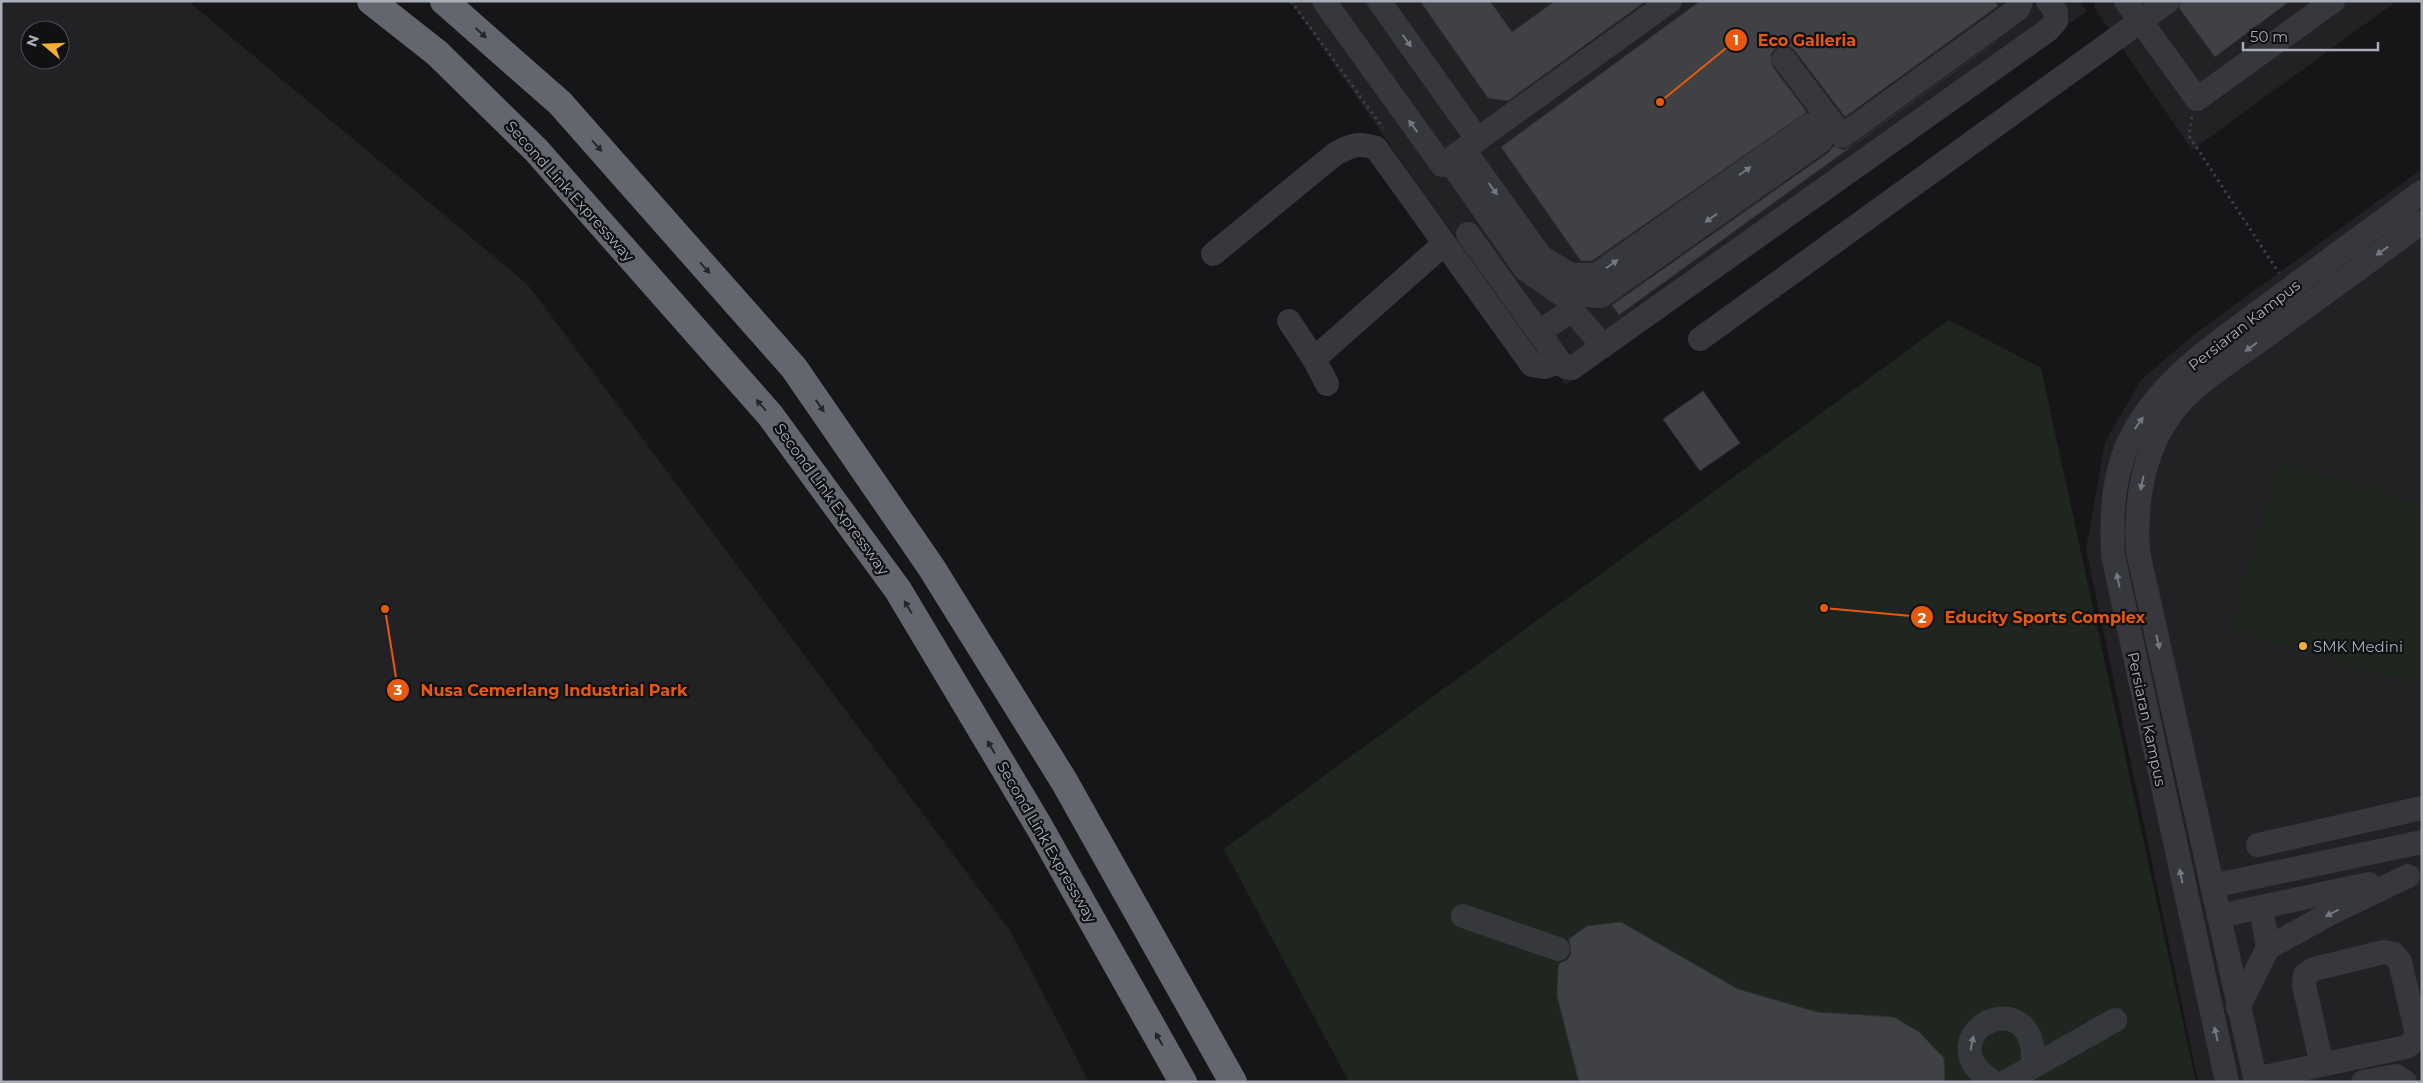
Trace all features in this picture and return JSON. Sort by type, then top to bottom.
[{"type":"highway","name":"Second Link Expressway","points":[[371,1],[437,53],[536,150],[770,415],[898,590],[1040,828],[1183,1082]]},
{"type":"highway","points":[[444,1],[560,104],[794,368],[931,567],[1054,765],[1233,1082]]},
{"type":"street","points":[[1324,1],[1463,150],[1541,257],[1571,275],[1596,275],[1810,125],[1820,141],[1601,296],[1561,294],[1526,269],[1463,150],[1379,1]]},
{"type":"street","points":[[1463,150],[1670,1]]},
{"type":"street","points":[[1784,59],[1842,136],[2018,9],[2022,1]]},
{"type":"street","points":[[1468,234],[1560,362],[1566,367],[1572,368],[2048,30],[2056,21],[2056,12],[2048,1]]},
{"type":"street","points":[[2126,1],[2197,99],[2334,1]]},
{"type":"street","points":[[1700,339],[2168,1]]},
{"type":"street","points":[[1212,254],[1335,154],[1349,146],[1362,143],[1376,148],[1532,365],[1544,367],[1560,362]]},
{"type":"street","name":"Persiaran Kampus","points":[[2228,1082],[2116,572],[2111,516],[2117,473],[2134,430],[2160,394],[2200,356],[2422,192]]},
{"type":"street","name":"Persiaran Kampus","points":[[2256,1080],[2238,1007],[2138,552],[2136,518],[2141,481],[2154,442],[2177,406],[2213,374],[2422,222]]},
{"type":"street","points":[[1314,358],[1444,244]]},
{"type":"street","points":[[1539,332],[1572,310],[1603,346]]},
{"type":"street","points":[[1289,321],[1314,358],[1328,384]]},
{"type":"street","points":[[2258,845],[2422,808]]},
{"type":"street","points":[[2212,886],[2422,842]]},
{"type":"street","points":[[2219,916],[2415,875]]},
{"type":"street","points":[[2238,1007],[2268,948],[2329,914],[2415,875]]},
{"type":"street","points":[[2262,907],[2268,948]]},
{"type":"street","points":[[1463,916],[1558,949]]},
{"type":"street","points":[[2256,1080],[2406,1047],[2414,1041],[2416,1030],[2400,962],[2394,954],[2389,952],[2375,954],[2314,969],[2306,975],[2304,985],[2322,1064]]},
{"type":"street","points":[[1993,1082],[1974,1065],[1970,1050],[1974,1033],[1987,1021],[2004,1018],[2019,1024],[2028,1034],[2031,1041],[2033,1065]]},
{"type":"street","points":[[2006,1082],[2115,1020]]},
{"type":"street","points":[[2362,1082],[2396,1076],[2405,1082]]},
{"type":"path","points":[[1291,1],[1384,130]]},
{"type":"path","points":[[2197,99],[2189,136],[2290,289]]},
{"type":"shaded area","points":[[1,1],[188,1],[528,285],[1011,932],[1089,1082],[1,1082]]},
{"type":"shaded area","points":[[1290,1],[2079,1],[2087,11],[1566,385],[1424,194]]},
{"type":"shaded area","points":[[2095,1],[2397,1],[2192,150],[2094,7]]},
{"type":"shaded area","points":[[2422,169],[2422,1082],[2198,1082],[2086,549],[2105,442],[2141,380],[2192,336]]},
{"type":"shaded area","points":[[1949,320],[2041,368],[2196,1082],[1349,1082],[1224,849]]},
{"type":"shaded area","points":[[2279,462],[2422,504],[2422,685],[2230,629]]},
{"type":"building","points":[[1420,1],[1490,1],[1512,32],[1555,1],[1646,1],[1508,101],[1488,98]]},
{"type":"building","points":[[1700,1],[1995,1],[1998,6],[1845,117],[1795,51],[1789,46],[1776,48],[1771,54],[1773,67],[1807,112],[1592,261],[1581,261],[1501,147]]},
{"type":"building","points":[[2181,1],[2290,1],[2215,57],[2179,8]]},
{"type":"building","points":[[1997,41],[1619,315],[1612,305],[1829,152],[1834,146],[1843,150],[1850,147]]},
{"type":"building","points":[[1703,391],[1740,443],[1700,471],[1663,419]]},
{"type":"building","points":[[1621,922],[1738,989],[1817,1012],[1894,1017],[1919,1032],[1944,1058],[1945,1082],[1579,1082],[1557,996],[1558,967],[1571,954],[1569,939],[1587,926]]},
{"type":"place","name":"Eco Galleria","points":[[1660,102]]},
{"type":"place","name":"Educity Sports Complex","points":[[1824,608]]},
{"type":"place","name":"Nusa Cemerlang Industrial Park","points":[[385,609]]},
{"type":"place","name":"SMK Medini","points":[[2303,646]]}]
